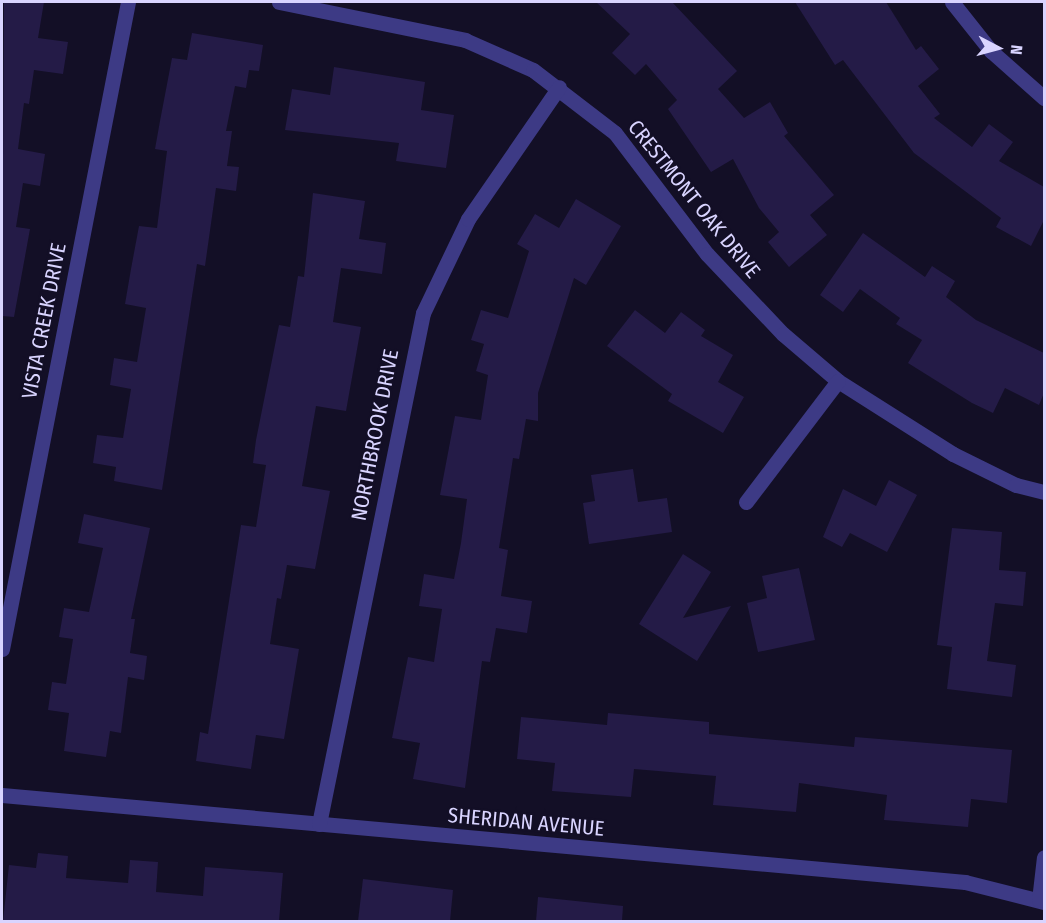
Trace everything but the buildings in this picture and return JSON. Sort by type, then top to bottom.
[{"type":"street","name":"VISTA CREEK DRIVE","points":[[2,649],[128,2]]},
{"type":"street","name":"CRESTMONT OAK DRIVE","points":[[279,2],[465,40],[502,53],[558,87],[615,133],[714,262],[838,381],[953,454],[1016,485],[1044,492]]},
{"type":"street","points":[[952,2],[991,51],[1044,98]]},
{"type":"street","name":"NORTHBROOK DRIVE","points":[[319,824],[423,313],[468,219],[558,87]]},
{"type":"street","points":[[746,502],[838,381]]},
{"type":"street","name":"SHERIDAN AVENUE","points":[[2,795],[965,882],[1042,901]]},
{"type":"street","points":[[1042,901],[1044,857]]}]
